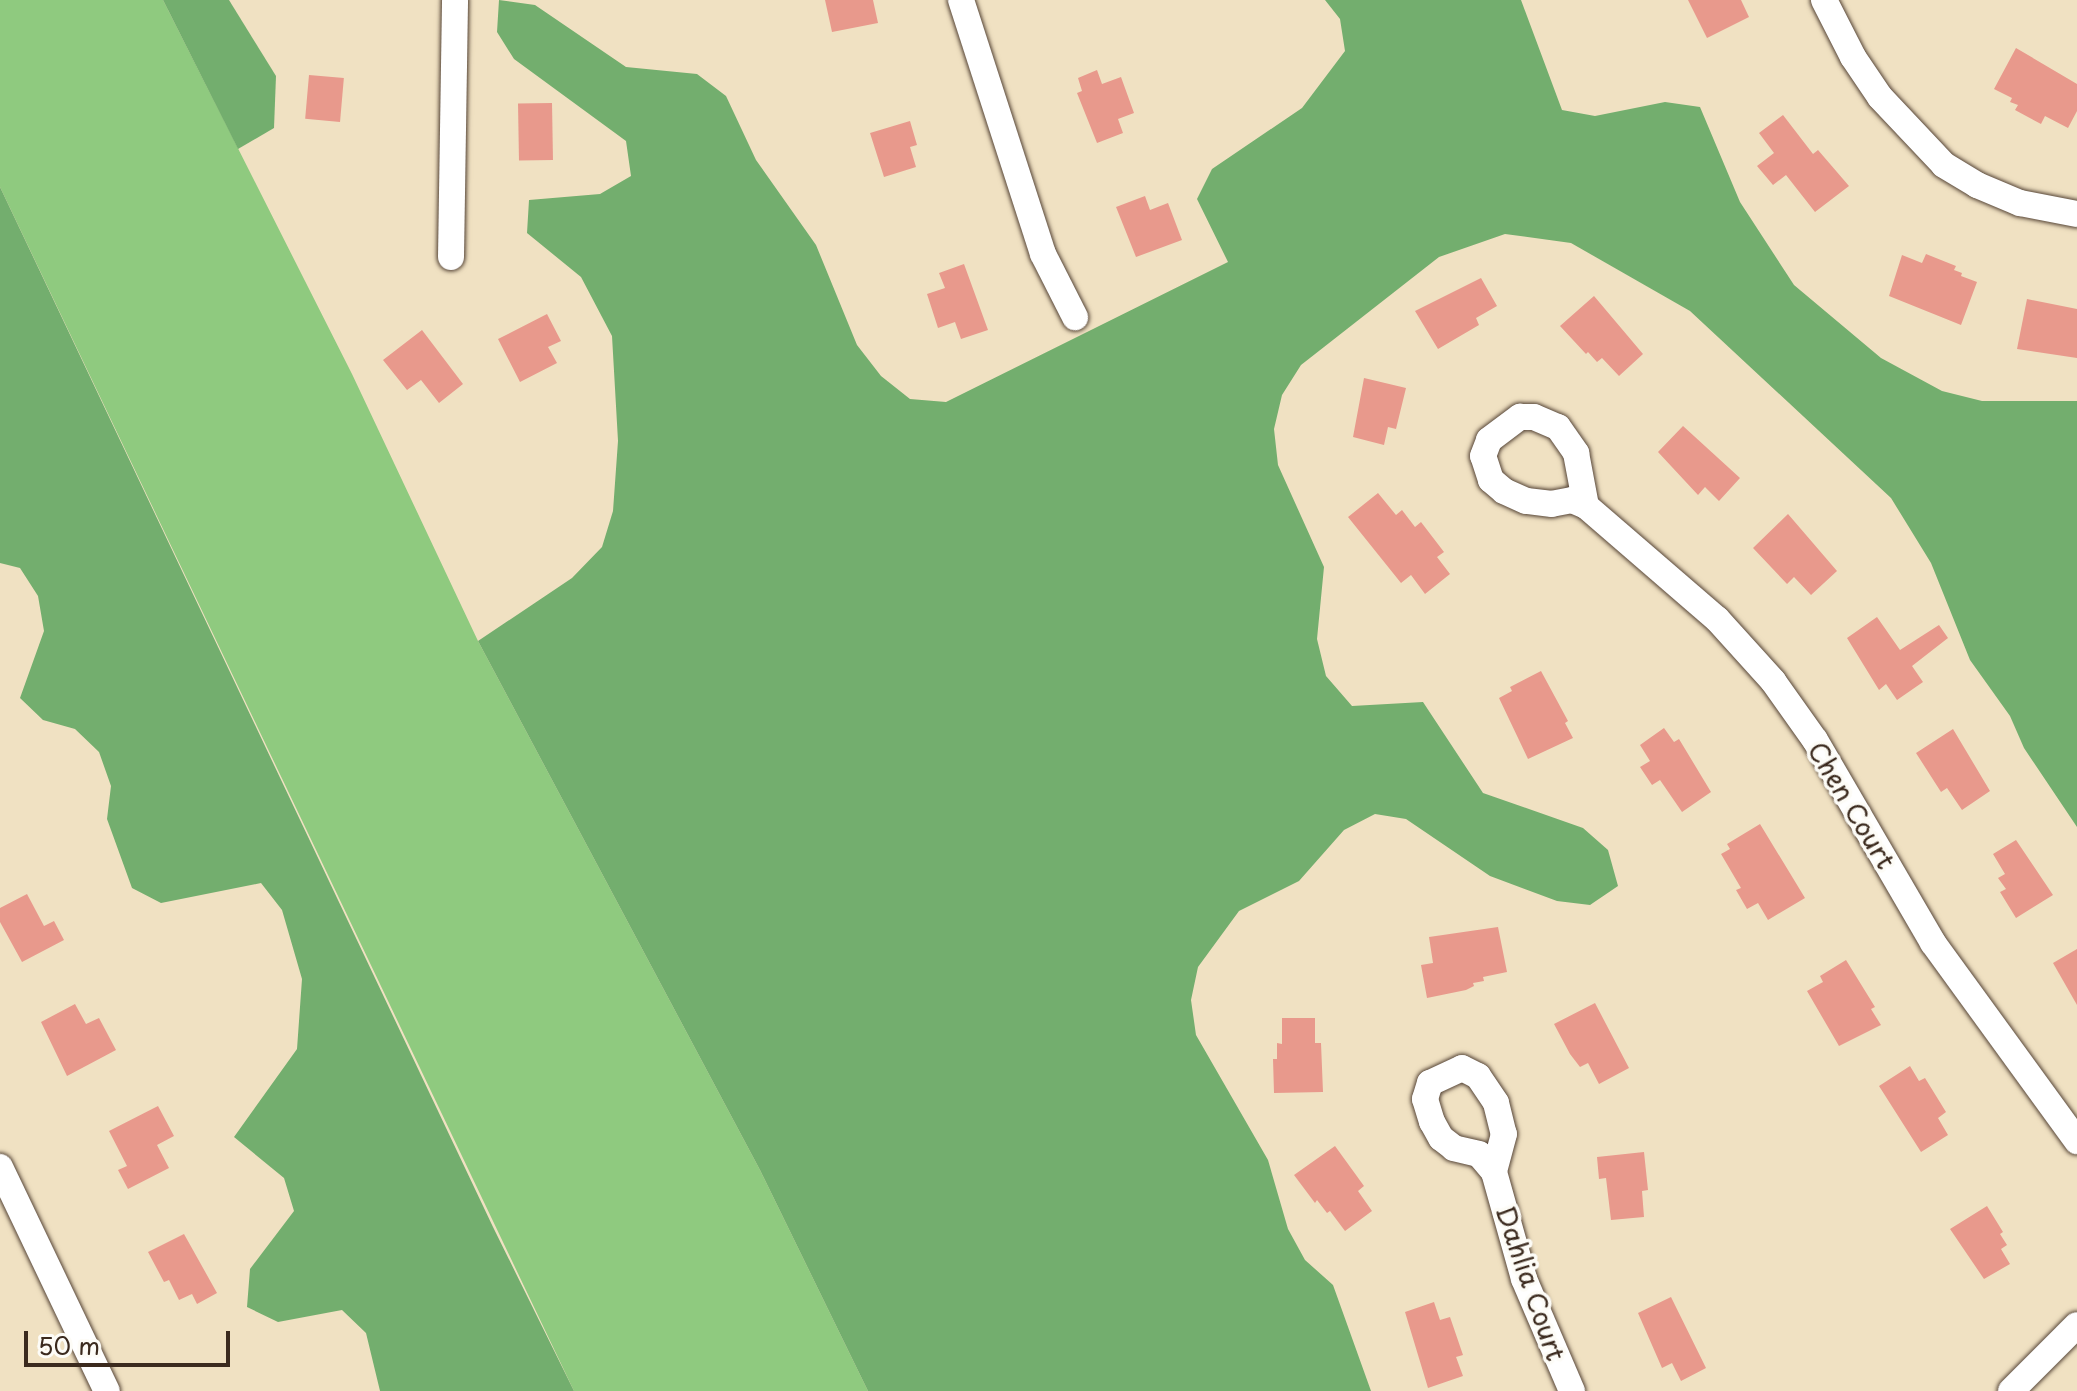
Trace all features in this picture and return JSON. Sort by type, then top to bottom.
[{"type":"street","points":[[451,257],[455,0]]},
{"type":"street","points":[[961,0],[1043,254],[1075,317]]},
{"type":"street","points":[[1824,0],[1853,57],[1880,97],[1944,165],[1977,185],[2020,203],[2077,214]]},
{"type":"street","name":"Chen Court","points":[[1586,506],[1717,619],[1773,681],[1815,740],[1933,943],[2077,1141]]},
{"type":"street","points":[[0,1167],[107,1391]]},
{"type":"street","name":"Dahlia Court","points":[[1494,1172],[1524,1279],[1572,1391]]},
{"type":"street","points":[[2011,1391],[2077,1325]]},
{"type":"green space","points":[[0,0],[163,0],[352,374],[478,641],[760,1170],[868,1391],[574,1391],[0,187]]},
{"type":"green space","points":[[163,0],[229,0],[276,76],[274,128],[238,149]]},
{"type":"green space","points":[[499,0],[535,5],[626,67],[697,74],[726,96],[756,160],[816,245],[857,345],[881,376],[910,399],[946,402],[1228,262],[1197,199],[1212,169],[1302,108],[1345,51],[1340,19],[1325,0],[1521,0],[1562,110],[1595,116],[1665,102],[1700,107],[1740,202],[1794,285],[1881,358],[1942,391],[1982,401],[2077,401],[2077,827],[2024,748],[2010,716],[1970,660],[1931,563],[1891,498],[1690,311],[1571,243],[1505,234],[1439,257],[1301,365],[1282,395],[1274,429],[1278,465],[1324,567],[1317,639],[1326,676],[1352,706],[1423,702],[1483,793],[1583,828],[1608,850],[1618,886],[1590,905],[1557,901],[1490,876],[1406,819],[1375,814],[1344,830],[1299,881],[1239,911],[1198,967],[1191,1000],[1196,1035],[1268,1160],[1288,1229],[1305,1260],[1333,1285],[1371,1391],[868,1391],[760,1170],[478,641],[572,578],[602,547],[613,511],[618,441],[612,336],[581,277],[527,233],[529,200],[600,194],[631,176],[626,141],[514,59],[497,32]]},
{"type":"green space","points":[[0,187],[493,1227],[574,1391],[380,1391],[366,1333],[342,1310],[278,1322],[247,1307],[250,1269],[294,1211],[284,1178],[234,1137],[297,1049],[302,979],[282,910],[261,883],[161,903],[132,888],[107,819],[111,786],[99,752],[75,729],[43,720],[20,698],[44,631],[38,596],[20,568],[0,563]]},
{"type":"building","points":[[825,0],[873,0],[878,23],[832,32]]},
{"type":"building","points":[[1688,0],[1741,0],[1749,17],[1707,38]]},
{"type":"building","points":[[2016,48],[2077,84],[2077,111],[2068,128],[2045,116],[2041,124],[2015,110],[2018,105],[2010,102],[2012,98],[1994,89]]},
{"type":"building","points":[[1097,70],[1102,84],[1121,77],[1134,113],[1118,119],[1123,133],[1097,143],[1077,93],[1082,91],[1078,78]]},
{"type":"building","points":[[309,75],[344,78],[340,122],[305,119]]},
{"type":"building","points":[[552,103],[553,160],[519,161],[518,104]]},
{"type":"building","points":[[1783,115],[1813,154],[1818,150],[1849,186],[1815,212],[1786,175],[1773,185],[1757,166],[1774,153],[1759,133]]},
{"type":"building","points":[[910,121],[917,145],[910,147],[916,167],[884,177],[870,133]]},
{"type":"building","points":[[1145,196],[1150,210],[1168,203],[1182,240],[1136,257],[1116,207]]},
{"type":"building","points":[[1926,254],[1956,266],[1954,270],[1962,273],[1961,276],[1977,282],[1961,325],[1889,296],[1902,255],[1922,263]]},
{"type":"building","points":[[964,264],[988,330],[961,339],[955,322],[938,328],[927,294],[945,288],[939,273]]},
{"type":"building","points":[[1481,278],[1497,306],[1476,318],[1479,325],[1438,349],[1415,311]]},
{"type":"building","points":[[1594,296],[1643,354],[1619,376],[1602,358],[1597,362],[1588,352],[1586,354],[1560,326]]},
{"type":"building","points":[[2027,299],[2077,309],[2077,358],[2017,349]]},
{"type":"building","points":[[547,314],[561,341],[548,347],[557,363],[520,382],[498,339]]},
{"type":"building","points":[[422,330],[463,384],[439,403],[421,380],[407,390],[383,360]]},
{"type":"building","points":[[1364,378],[1406,388],[1396,429],[1388,427],[1384,445],[1353,437]]},
{"type":"building","points":[[1683,426],[1740,478],[1719,501],[1705,487],[1698,495],[1658,452]]},
{"type":"building","points":[[1378,493],[1396,515],[1402,510],[1415,527],[1421,522],[1444,552],[1437,557],[1450,574],[1425,594],[1411,575],[1401,583],[1348,517]]},
{"type":"building","points":[[1788,514],[1837,571],[1811,595],[1794,577],[1787,584],[1753,548]]},
{"type":"building","points":[[1877,617],[1900,650],[1939,625],[1948,638],[1912,666],[1923,682],[1897,700],[1886,684],[1879,690],[1847,638]]},
{"type":"building","points":[[1541,671],[1568,721],[1565,723],[1573,738],[1528,759],[1499,698],[1512,691],[1510,687]]},
{"type":"building","points":[[1664,728],[1674,742],[1679,739],[1711,792],[1682,812],[1660,780],[1652,785],[1640,767],[1650,761],[1640,745]]},
{"type":"building","points":[[1953,729],[1990,791],[1962,810],[1947,788],[1941,792],[1916,753]]},
{"type":"building","points":[[1760,824],[1805,898],[1768,920],[1758,903],[1747,909],[1736,890],[1741,888],[1721,854],[1730,849],[1727,844]]},
{"type":"building","points":[[2016,840],[2053,895],[2016,918],[2000,892],[2006,889],[1998,878],[2005,874],[1993,854]]},
{"type":"building","points":[[27,894],[44,926],[54,921],[64,940],[22,962],[0,922],[0,908]]},
{"type":"building","points":[[1498,927],[1507,972],[1483,977],[1484,981],[1473,983],[1474,986],[1466,990],[1427,998],[1421,965],[1433,963],[1429,937]]},
{"type":"building","points":[[2077,949],[2077,1005],[2053,963]]},
{"type":"building","points":[[1846,960],[1875,1007],[1871,1009],[1881,1025],[1839,1046],[1807,991],[1823,982],[1820,976]]},
{"type":"building","points":[[1595,1003],[1629,1068],[1599,1084],[1588,1063],[1580,1067],[1570,1054],[1554,1024]]},
{"type":"building","points":[[75,1004],[86,1024],[99,1018],[116,1050],[67,1076],[41,1022]]},
{"type":"building","points":[[1282,1018],[1315,1018],[1315,1043],[1321,1043],[1323,1092],[1274,1093],[1273,1059],[1277,1059],[1277,1043],[1282,1044]]},
{"type":"building","points":[[1910,1066],[1919,1081],[1925,1078],[1946,1112],[1938,1118],[1948,1135],[1921,1152],[1879,1086]]},
{"type":"building","points":[[158,1106],[174,1136],[157,1145],[169,1168],[128,1189],[118,1170],[127,1166],[109,1131]]},
{"type":"building","points":[[1335,1146],[1364,1186],[1358,1191],[1372,1211],[1345,1231],[1330,1211],[1327,1213],[1317,1200],[1315,1203],[1294,1175]]},
{"type":"building","points":[[1644,1152],[1648,1190],[1642,1191],[1644,1217],[1611,1220],[1606,1178],[1599,1179],[1597,1157]]},
{"type":"building","points":[[1987,1206],[2003,1232],[2000,1234],[2007,1245],[2001,1249],[2010,1264],[1984,1279],[1950,1229]]},
{"type":"building","points":[[184,1234],[217,1293],[197,1304],[192,1294],[179,1300],[169,1280],[164,1282],[148,1252]]},
{"type":"building","points":[[1671,1297],[1706,1368],[1681,1381],[1672,1363],[1662,1368],[1638,1313]]},
{"type":"building","points":[[1434,1302],[1440,1320],[1450,1317],[1463,1355],[1456,1357],[1463,1376],[1428,1388],[1405,1312]]}]
